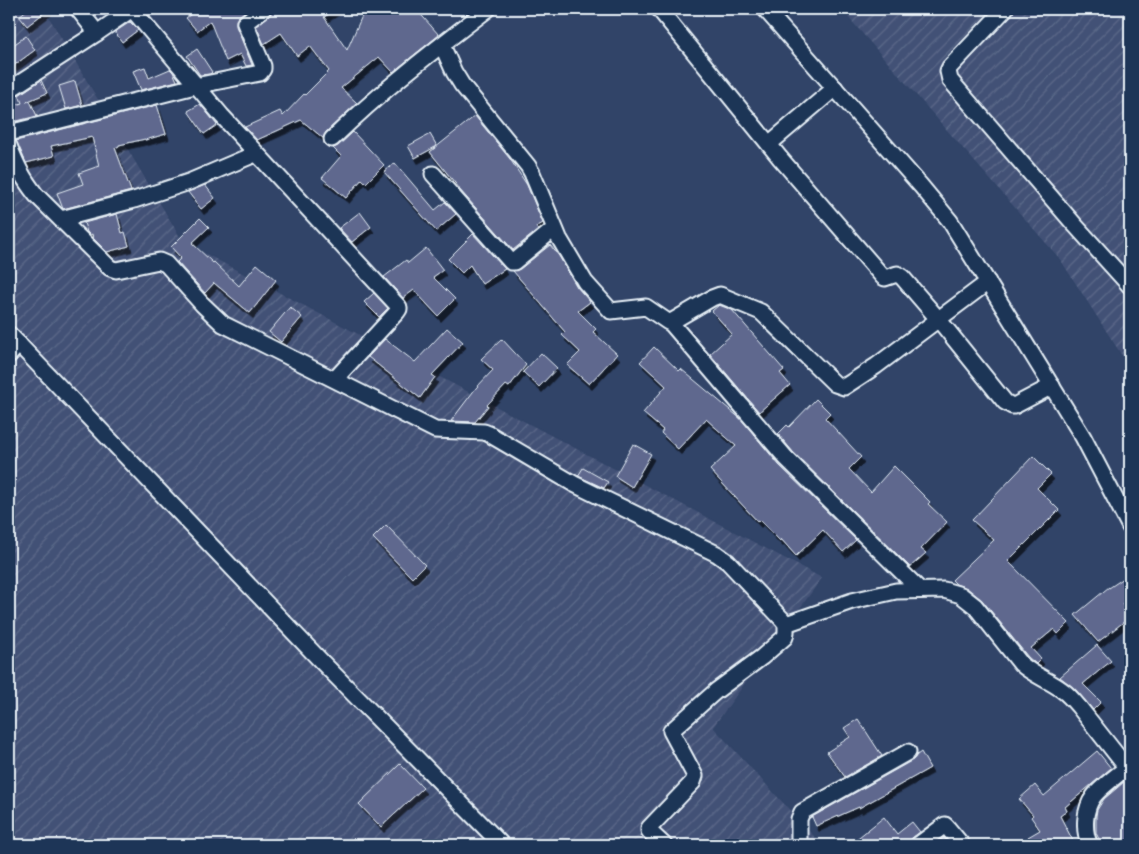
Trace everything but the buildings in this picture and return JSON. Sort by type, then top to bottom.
[{"type":"street","points":[[78,9],[96,33]]},
{"type":"street","points":[[9,90],[132,9],[255,154],[298,197],[399,307],[397,312],[335,379]]},
{"type":"street","points":[[9,133],[196,86],[260,73],[263,69],[245,23],[263,9]]},
{"type":"street","points":[[332,139],[369,104],[488,9]]},
{"type":"street","points":[[659,9],[769,144],[882,276],[885,278],[896,274],[899,275],[939,320],[1008,405],[1014,406],[1052,386]]},
{"type":"street","points":[[765,9],[950,221],[1083,437],[1130,527]]},
{"type":"street","points":[[1005,9],[950,67],[948,71],[950,80],[1130,286]]},
{"type":"street","points":[[442,45],[454,72],[462,84],[530,169],[554,229],[585,282],[610,310],[646,307],[670,322],[786,458],[920,590]]},
{"type":"street","points":[[769,144],[835,88]]},
{"type":"street","points":[[9,146],[19,171],[26,182],[60,219],[110,268],[116,270],[162,262],[223,324],[435,430],[484,432],[489,434],[574,484],[717,554],[728,562],[786,624],[785,637],[762,657],[716,691],[672,730],[671,732],[695,778],[649,828],[649,831],[664,845]]},
{"type":"street","points":[[60,219],[134,200],[189,182],[255,154]]},
{"type":"street","points":[[433,174],[511,262],[514,262],[554,229]]},
{"type":"street","points":[[670,322],[712,298],[720,296],[728,298],[761,312],[835,384],[844,387],[876,366],[988,282]]},
{"type":"street","points":[[12,345],[502,845]]},
{"type":"street","points":[[786,624],[852,601],[896,591],[944,590],[961,595],[975,606],[1026,670],[1070,697],[1128,766],[1095,795],[1090,803],[1086,812],[1086,827],[1090,845]]},
{"type":"street","points":[[800,845],[798,819],[805,810],[908,752]]},
{"type":"street","points":[[918,845],[944,826],[962,845]]},
{"type":"shaded area","points":[[9,9],[44,9],[183,242],[822,578],[713,727],[822,845],[23,845],[9,835]]},
{"type":"shaded area","points":[[841,9],[1130,9],[1130,368],[1060,259]]}]
